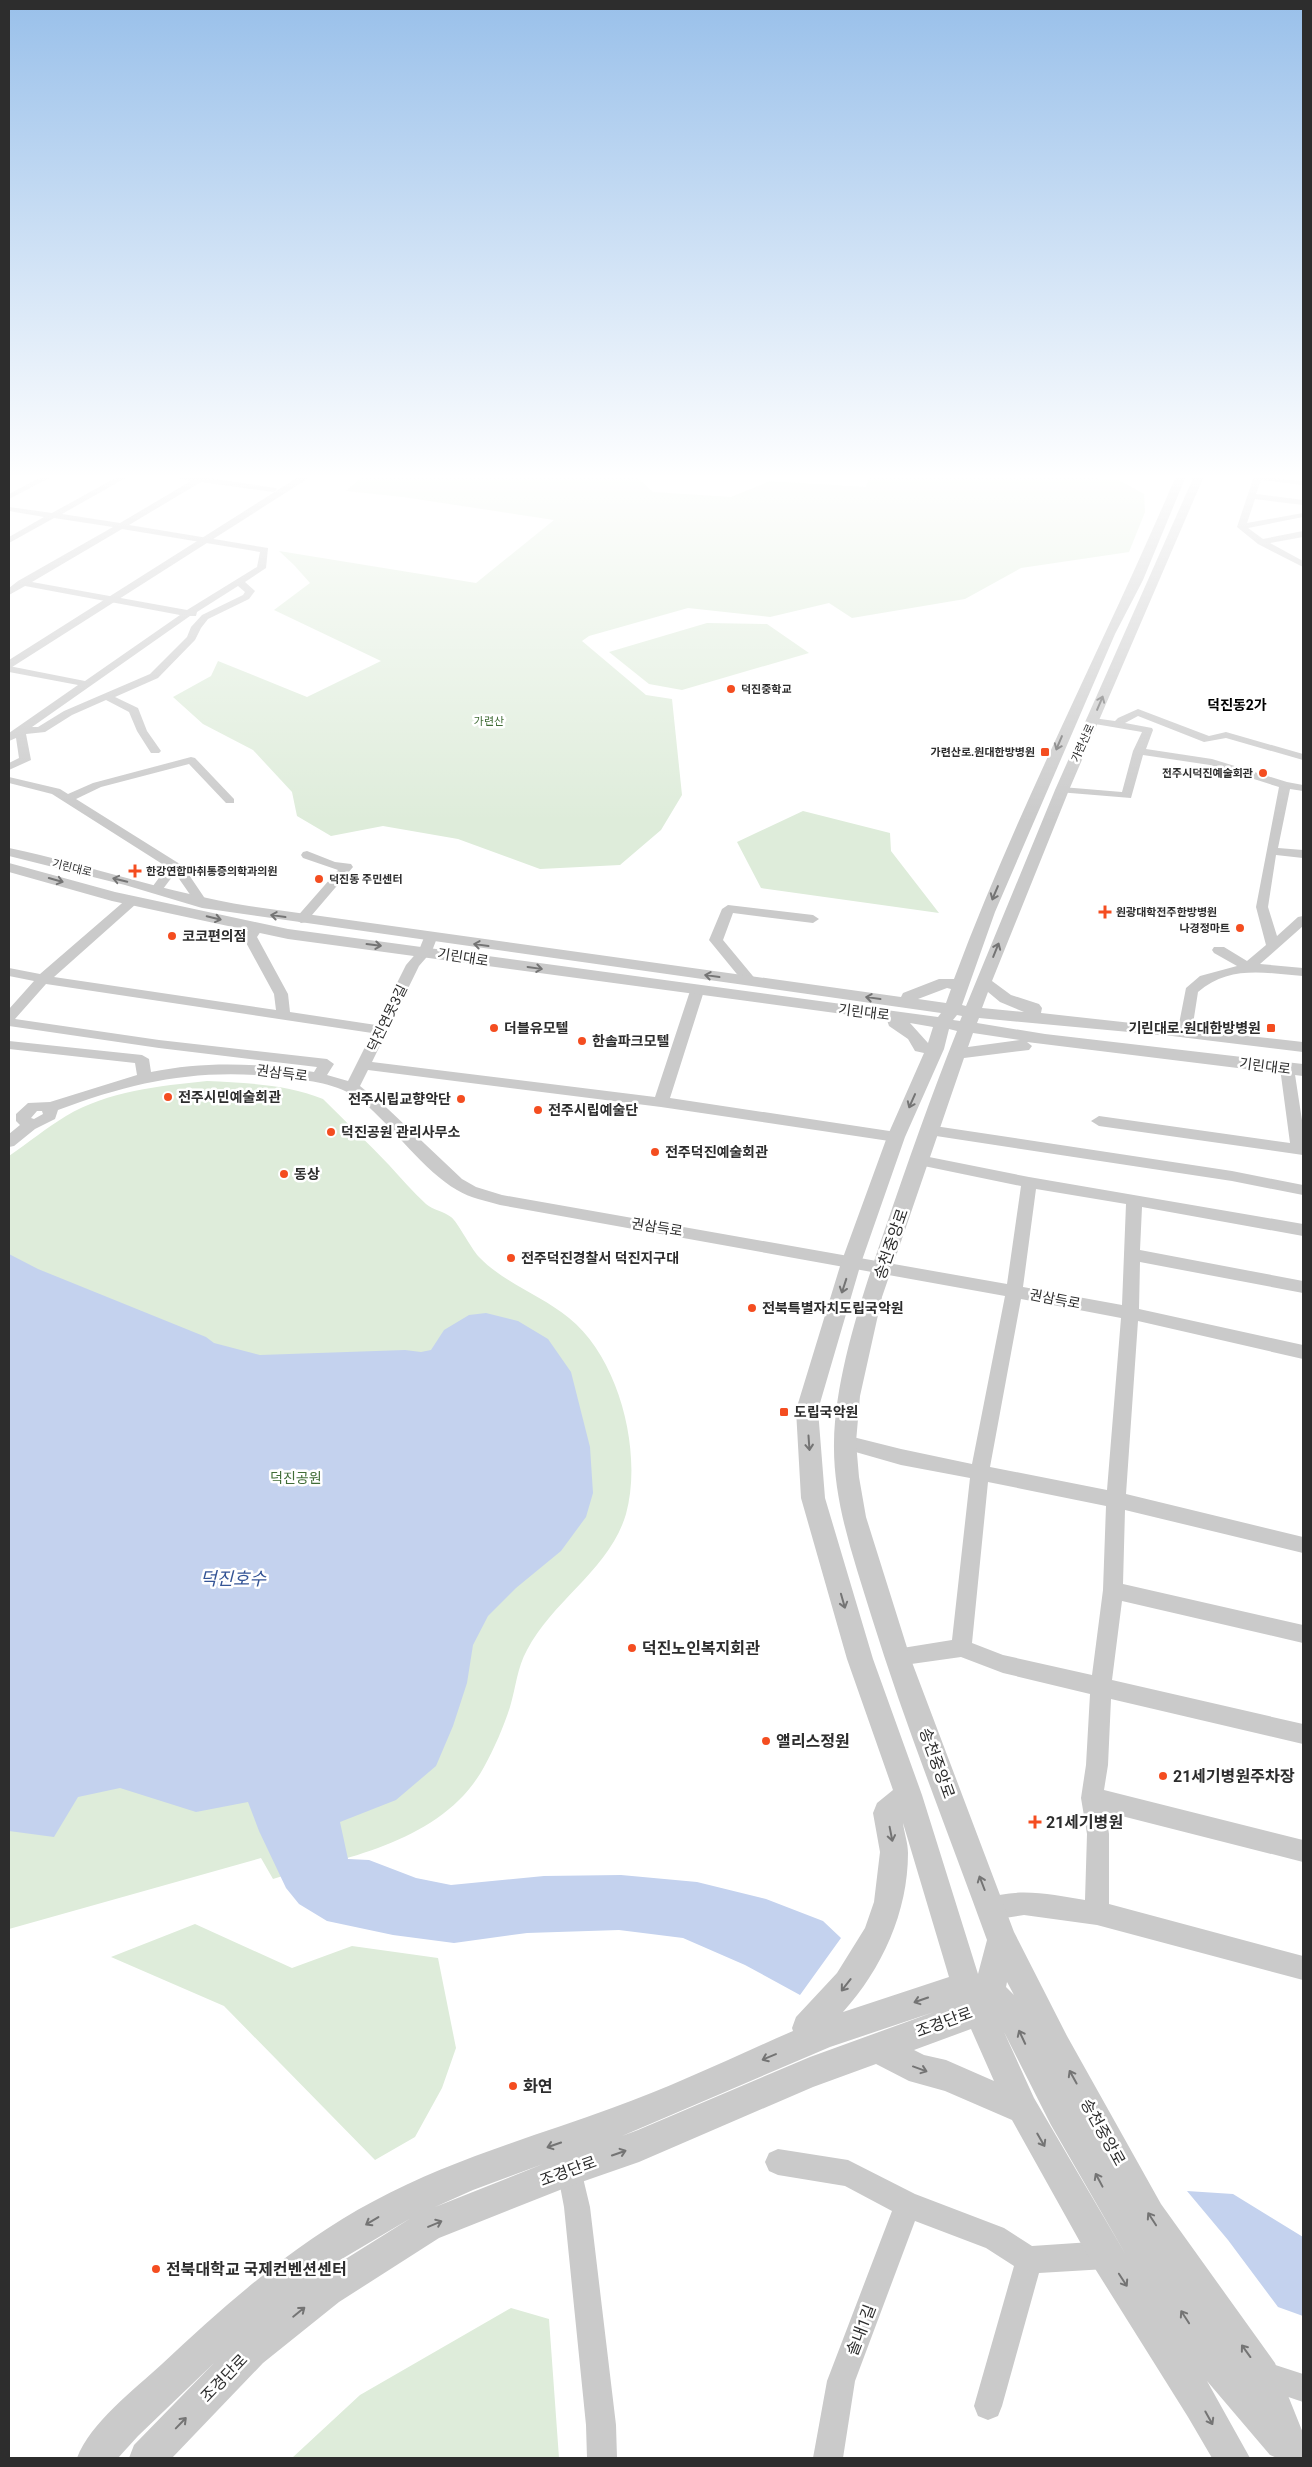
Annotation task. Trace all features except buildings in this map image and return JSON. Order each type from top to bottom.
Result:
[{"type":"street","points":[[66,591],[205,617]]},
{"type":"street","points":[[9,658],[119,591]]},
{"type":"street","points":[[9,738],[224,591]]},
{"type":"street","points":[[20,731],[41,730],[68,713],[154,676],[192,638],[196,627],[205,617],[246,598],[250,591]]},
{"type":"street","name":"가련산로","points":[[960,1019],[961,985],[987,912],[1059,745],[1109,634],[1131,591]]},
{"type":"street","name":"가련산로","points":[[960,1019],[983,983],[1062,790],[1149,591]]},
{"type":"street","points":[[9,665],[106,599]]},
{"type":"street","points":[[9,669],[86,684]]},
{"type":"street","points":[[108,697],[134,710],[142,731],[154,752]]},
{"type":"street","points":[[1118,726],[1122,720],[1138,712],[1208,740],[1226,734],[1303,757]]},
{"type":"street","points":[[1062,790],[1127,796],[1139,751],[1148,730],[1093,722]]},
{"type":"street","points":[[9,767],[25,760],[20,731]]},
{"type":"street","points":[[1139,751],[1212,762],[1285,785],[1303,788]]},
{"type":"street","points":[[68,798],[97,785],[191,760],[230,801]]},
{"type":"street","points":[[9,780],[56,791],[68,798],[179,869],[202,903]]},
{"type":"street","points":[[1273,946],[1262,908],[1285,785]]},
{"type":"street","points":[[1272,851],[1303,854]]},
{"type":"street","name":"기린대로","points":[[9,852],[202,903],[301,919],[428,945],[697,991],[896,1016],[960,1019],[1032,1016],[1303,1046]]},
{"type":"street","points":[[301,919],[347,867],[333,866],[307,855]]},
{"type":"street","points":[[156,890],[174,866]]},
{"type":"street","name":"기린대로","points":[[9,867],[132,901],[257,928],[750,981],[908,1002],[960,1019],[1045,1039],[1295,1069]]},
{"type":"street","points":[[9,1017],[43,980],[132,901]]},
{"type":"street","points":[[750,981],[716,940],[728,909],[813,919]]},
{"type":"street","points":[[1248,968],[1303,920]]},
{"type":"street","points":[[257,928],[250,937],[281,994],[284,1016]]},
{"type":"street","name":"덕진연못3길","points":[[352,1088],[413,965],[428,945]]},
{"type":"street","points":[[1219,950],[1248,968]]},
{"type":"street","points":[[1303,972],[1248,968],[1205,980],[1191,991],[1186,1024],[1189,1034],[1171,1039],[960,1019],[928,1108],[931,1123],[1303,1190]]},
{"type":"street","points":[[9,972],[43,980],[381,1030]]},
{"type":"street","points":[[908,1002],[909,997],[945,983],[961,985]]},
{"type":"street","points":[[983,983],[994,986],[1004,997],[1033,1008],[1032,1016]]},
{"type":"street","points":[[661,1102],[697,991]]},
{"type":"street","points":[[896,1016],[895,1022],[907,1028],[915,1036],[921,1047],[946,1051],[971,1054],[1006,1044],[1040,1045],[1045,1039]]},
{"type":"street","name":"송천중앙로","points":[[960,1019],[946,1051],[896,1137],[851,1262],[807,1410],[813,1498],[860,1659],[978,1996],[1023,2109],[1106,2255],[1202,2404],[1232,2458]]},
{"type":"street","points":[[9,1022],[159,1044],[327,1064],[318,1077]]},
{"type":"street","points":[[9,1045],[142,1059],[159,1044]]},
{"type":"street","name":"송천중앙로","points":[[946,1051],[931,1123],[884,1267],[872,1297],[849,1396],[845,1442],[847,1477],[854,1517],[897,1657],[992,1908],[1002,1940],[1056,2047],[1149,2216],[1263,2375],[1293,2455]]},
{"type":"street","points":[[142,1059],[144,1076]]},
{"type":"street","points":[[363,1065],[661,1102],[896,1137]]},
{"type":"street","name":"권삼득로","points":[[21,1118],[29,1108],[38,1106],[49,1108],[84,1094],[144,1076],[209,1068],[256,1069],[318,1077],[352,1088],[384,1113],[445,1173],[468,1189],[500,1200],[1014,1291],[1130,1313],[1303,1352]]},
{"type":"street","points":[[1099,1121],[1301,1149],[1295,1069]]},
{"type":"street","points":[[9,1142],[21,1118]]},
{"type":"street","points":[[919,1160],[1029,1182],[1303,1230]]},
{"type":"street","points":[[961,1648],[980,1473],[1014,1291],[1029,1182]]},
{"type":"street","points":[[1097,1913],[1098,1834],[1092,1798],[1101,1686],[1113,1590],[1116,1500],[1130,1313],[1134,1200]]},
{"type":"street","points":[[1131,1254],[1303,1287]]},
{"type":"street","points":[[845,1442],[901,1457],[1116,1500],[1303,1545]]},
{"type":"street","points":[[1113,1590],[1303,1634]]},
{"type":"street","points":[[897,1657],[961,1648],[1003,1664],[1303,1734]]},
{"type":"street","points":[[811,2039],[807,2028],[848,1984],[878,1935],[888,1902],[894,1852],[887,1813],[908,1795]]},
{"type":"street","points":[[1092,1798],[1303,1851]]},
{"type":"street","points":[[992,1908],[1024,1903],[1097,1913],[1303,1968]]},
{"type":"street","points":[[1002,1940],[978,1996],[1014,2019],[1103,2189],[1210,2356],[1293,2455]]},
{"type":"street","name":"조경단로","points":[[96,2458],[125,2423],[193,2359],[260,2302],[322,2251],[386,2212],[468,2175],[617,2122],[811,2039],[978,1996]]},
{"type":"street","name":"조경단로","points":[[146,2458],[251,2351],[327,2290],[428,2226],[570,2170],[638,2146],[724,2108],[876,2047],[978,1996]]},
{"type":"street","points":[[876,2047],[920,2070],[946,2076],[1023,2109]]},
{"type":"street","points":[[778,2162],[848,2174],[908,2205],[994,2238],[1029,2260],[1106,2255]]},
{"type":"street","points":[[570,2170],[579,2217],[601,2425],[602,2458]]},
{"type":"street","name":"솔내1길","points":[[828,2458],[841,2381],[908,2205]]},
{"type":"street","points":[[988,2406],[1029,2260]]},
{"type":"street","points":[[1263,2375],[1287,2381],[1303,2388]]},
{"type":"green space","name":"가련산","points":[[299,591],[979,591],[965,599],[852,618],[829,603],[770,617],[688,608],[589,636],[582,641],[646,695],[672,699],[682,795],[661,830],[620,865],[540,869],[458,839],[383,826],[331,836],[297,816],[292,792],[253,750],[203,724],[173,697],[211,676],[218,661],[307,697],[381,661],[274,610]]},
{"type":"green space","points":[[707,623],[767,624],[809,653],[682,690],[649,684],[609,652]]},
{"type":"green space","points":[[803,811],[890,833],[891,851],[939,913],[761,888],[737,842]]},
{"type":"green space","name":"덕진호수","points":[[207,1081],[280,1087],[323,1099],[426,1204],[454,1219],[475,1253],[489,1266],[511,1282],[547,1302],[569,1318],[587,1335],[613,1381],[623,1408],[629,1435],[631,1463],[630,1489],[626,1514],[618,1534],[607,1551],[551,1615],[527,1650],[519,1671],[508,1714],[484,1767],[466,1792],[444,1813],[419,1830],[361,1854],[273,1879],[261,1858],[9,1929],[9,1156],[51,1125],[99,1101],[134,1091]]},
{"type":"green space","points":[[195,1924],[292,1968],[352,1946],[438,1958],[456,2048],[442,2088],[415,2137],[375,2160],[224,2006],[111,1957]]},
{"type":"green space","points":[[511,2308],[549,2319],[559,2458],[292,2458],[360,2395]]},
{"type":"water","name":"덕진호수","points":[[9,1254],[38,1269],[206,1337],[214,1343],[260,1355],[405,1350],[421,1352],[431,1350],[444,1330],[469,1315],[486,1313],[518,1321],[548,1339],[571,1372],[590,1447],[593,1493],[586,1517],[561,1551],[516,1588],[488,1616],[473,1645],[467,1683],[453,1726],[436,1766],[396,1800],[340,1822],[348,1859],[369,1860],[416,1878],[451,1885],[544,1876],[621,1875],[697,1882],[766,1899],[823,1921],[841,1938],[800,1995],[745,1965],[683,1938],[619,1930],[527,1933],[454,1943],[393,1935],[327,1921],[299,1904],[286,1888],[259,1831],[248,1802],[196,1812],[120,1788],[78,1797],[54,1837],[9,1831]]},
{"type":"water","points":[[1187,2191],[1233,2194],[1303,2237],[1303,2316],[1278,2307],[1228,2240]]},
{"type":"place","name":"덕진중학교","points":[[731,689]]},
{"type":"place","name":"가련산로.원대한방병원","points":[[1045,752]]},
{"type":"place","name":"전주시덕진예술회관","points":[[1263,773]]},
{"type":"place","name":"한강연합마취통증의학과의원","points":[[135,871]]},
{"type":"place","name":"덕진동 주민센터","points":[[319,879]]},
{"type":"place","name":"원광대학전주한방병원","points":[[1105,912]]},
{"type":"place","name":"나경정마트","points":[[1240,928]]},
{"type":"place","name":"코코편의점","points":[[172,936]]},
{"type":"place","name":"더블유모텔","points":[[494,1028]]},
{"type":"place","name":"기린대로.원대한방병원","points":[[1271,1028]]},
{"type":"place","name":"한솔파크모텔","points":[[582,1041]]},
{"type":"place","name":"전주시민예술회관","points":[[168,1097]]},
{"type":"place","name":"전주시립교향악단","points":[[461,1099]]},
{"type":"place","name":"전주시립예술단","points":[[538,1110]]},
{"type":"place","name":"덕진공원 관리사무소","points":[[331,1132]]},
{"type":"place","name":"전주덕진예술회관","points":[[655,1152]]},
{"type":"place","name":"동상","points":[[284,1174]]},
{"type":"place","name":"전주덕진경찰서 덕진지구대","points":[[511,1258]]},
{"type":"place","name":"전북특별자치도립국악원","points":[[752,1308]]},
{"type":"place","name":"도립국악원","points":[[784,1412]]},
{"type":"place","name":"덕진노인복지회관","points":[[632,1648]]},
{"type":"place","name":"앨리스정원","points":[[766,1741]]},
{"type":"place","name":"21세기병원주차장","points":[[1163,1776]]},
{"type":"place","name":"21세기병원","points":[[1035,1822]]},
{"type":"place","name":"화연","points":[[513,2086]]},
{"type":"place","name":"전북대학교 국제컨벤션센터","points":[[156,2269]]},
{"type":"district","name":"덕진동2가","points":[[1237,705]]},
{"type":"park label","name":"덕진공원","points":[[296,1478]]}]
